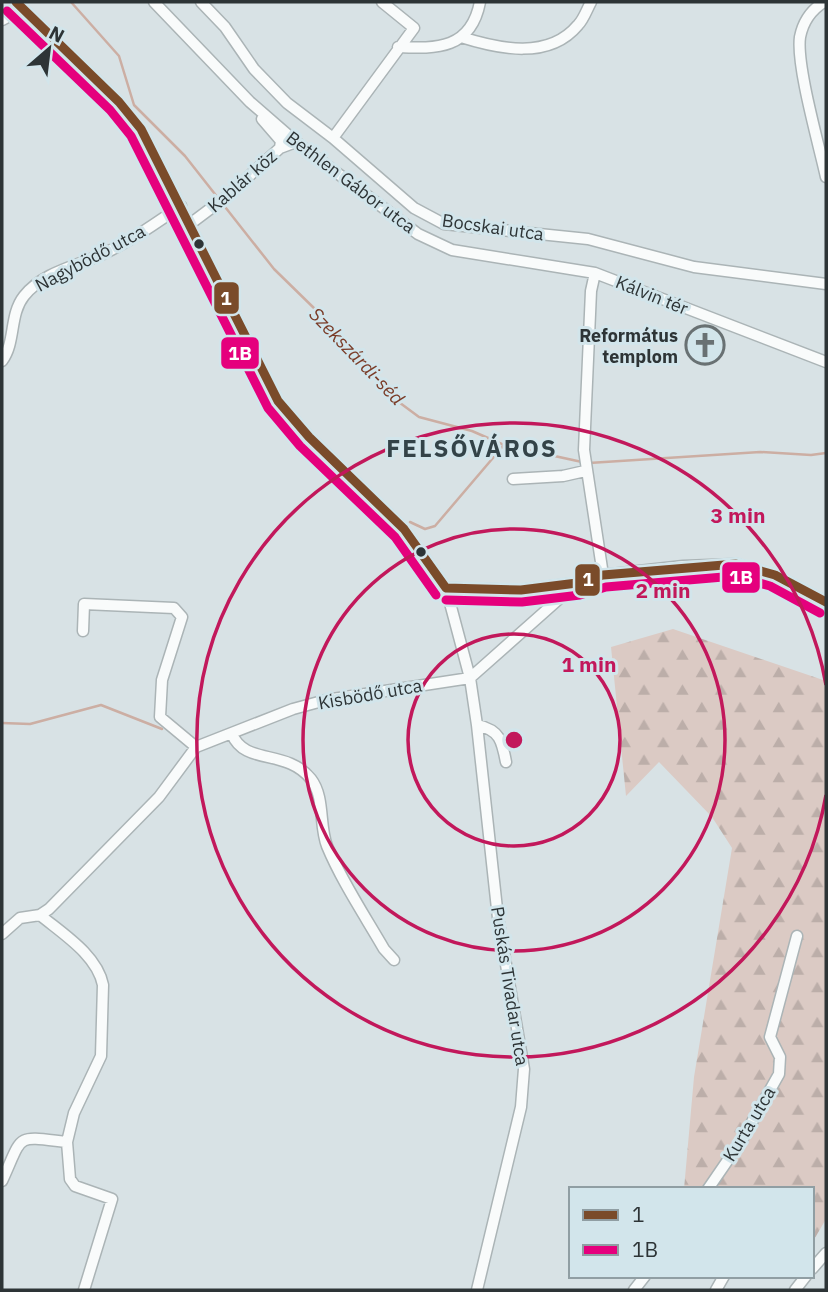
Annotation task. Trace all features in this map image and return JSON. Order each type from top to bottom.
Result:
[{"type":"street","name":"Bethlen Gábor utca","points":[[154,2],[250,102],[296,142],[398,219],[452,250],[595,273]]},
{"type":"street","name":"Bocskai utca","points":[[201,2],[225,27],[254,69],[286,103],[332,138],[414,208],[444,223],[588,239],[694,267],[826,284]]},
{"type":"street","points":[[332,138],[414,28],[382,2]]},
{"type":"street","points":[[398,47],[449,45],[461,37],[480,2]]},
{"type":"street","points":[[461,37],[504,49],[546,47],[566,37],[580,24],[591,2]]},
{"type":"street","points":[[822,2],[805,19],[800,39],[801,62],[826,177]]},
{"type":"street","points":[[4,20],[19,5],[119,102],[134,120],[181,206],[278,401],[309,437],[404,529],[446,588],[521,590],[577,583],[603,575],[683,566],[736,564],[775,575],[826,602]]},
{"type":"street","points":[[250,102],[281,141],[280,148]]},
{"type":"street","name":"Kablár köz","points":[[190,224],[226,197],[280,148],[296,142]]},
{"type":"street","name":"Nagybödő utca","points":[[2,361],[11,345],[16,310],[25,294],[44,278],[132,239],[181,206]]},
{"type":"street","points":[[595,273],[591,290],[584,450],[585,471],[603,575]]},
{"type":"street","name":"Kálvin tér","points":[[595,273],[826,362]]},
{"type":"street","points":[[513,479],[563,476],[585,471]]},
{"type":"street","points":[[470,678],[577,583]]},
{"type":"street","name":"Puskás Tivadar utca","points":[[446,588],[470,678],[498,918],[524,1069],[521,1107],[477,1290]]},
{"type":"street","points":[[2,934],[20,918],[40,915],[159,797],[196,747],[160,717],[162,680],[182,617],[174,608],[84,604],[83,631]]},
{"type":"street","name":"Kisbödő utca","points":[[196,747],[293,709],[326,700],[470,678]]},
{"type":"street","points":[[477,725],[493,729],[499,735],[506,762]]},
{"type":"street","points":[[232,734],[240,747],[260,756],[289,761],[314,782],[327,845],[384,950],[394,960]]},
{"type":"street","points":[[40,915],[77,945],[101,974],[103,985],[101,1056],[74,1112],[67,1142],[70,1179],[75,1186],[112,1199],[83,1290]]},
{"type":"street","name":"Kurta utca","points":[[709,1187],[743,1138],[779,1074],[780,1058],[770,1037],[797,936]]},
{"type":"street","points":[[2,1181],[20,1141],[27,1137],[67,1142]]},
{"type":"street","points":[[814,1267],[826,1252]]},
{"type":"green space","points":[[673,629],[826,681],[826,1219],[814,1240],[814,1187],[684,1187],[694,1077],[732,848],[712,817],[659,762],[626,796],[611,647]]},
{"type":"waterway","name":"Szekszárdi-séd","points":[[71,2],[119,56],[134,105],[185,156],[274,269],[318,312],[392,397],[419,417],[472,431],[504,445],[582,462]]},
{"type":"waterway","points":[[410,522],[425,529],[435,526],[504,445]]},
{"type":"waterway","name":"Szekszárdi-séd","points":[[589,463],[760,452],[811,455],[826,453]]},
{"type":"waterway","points":[[2,723],[30,724],[101,705],[162,729]]},
{"type":"transit line","name":"1","points":[[16,2],[119,102],[141,129],[278,401],[309,437],[404,529],[446,588]]},
{"type":"transit line","name":"1B","points":[[7,11],[110,110],[131,136],[268,408],[300,446],[395,537],[436,595]]},
{"type":"transit line","name":"1","points":[[446,588],[521,590],[577,583],[603,575],[736,564],[775,575],[826,602]]},
{"type":"transit line","name":"1B","points":[[446,600],[522,602],[580,595],[606,587],[735,576],[770,586],[820,613]]},
{"type":"place","name":"Református templom","points":[[705,345]]},
{"type":"district","name":"FELSŐVÁROS","points":[[472,448]]}]
